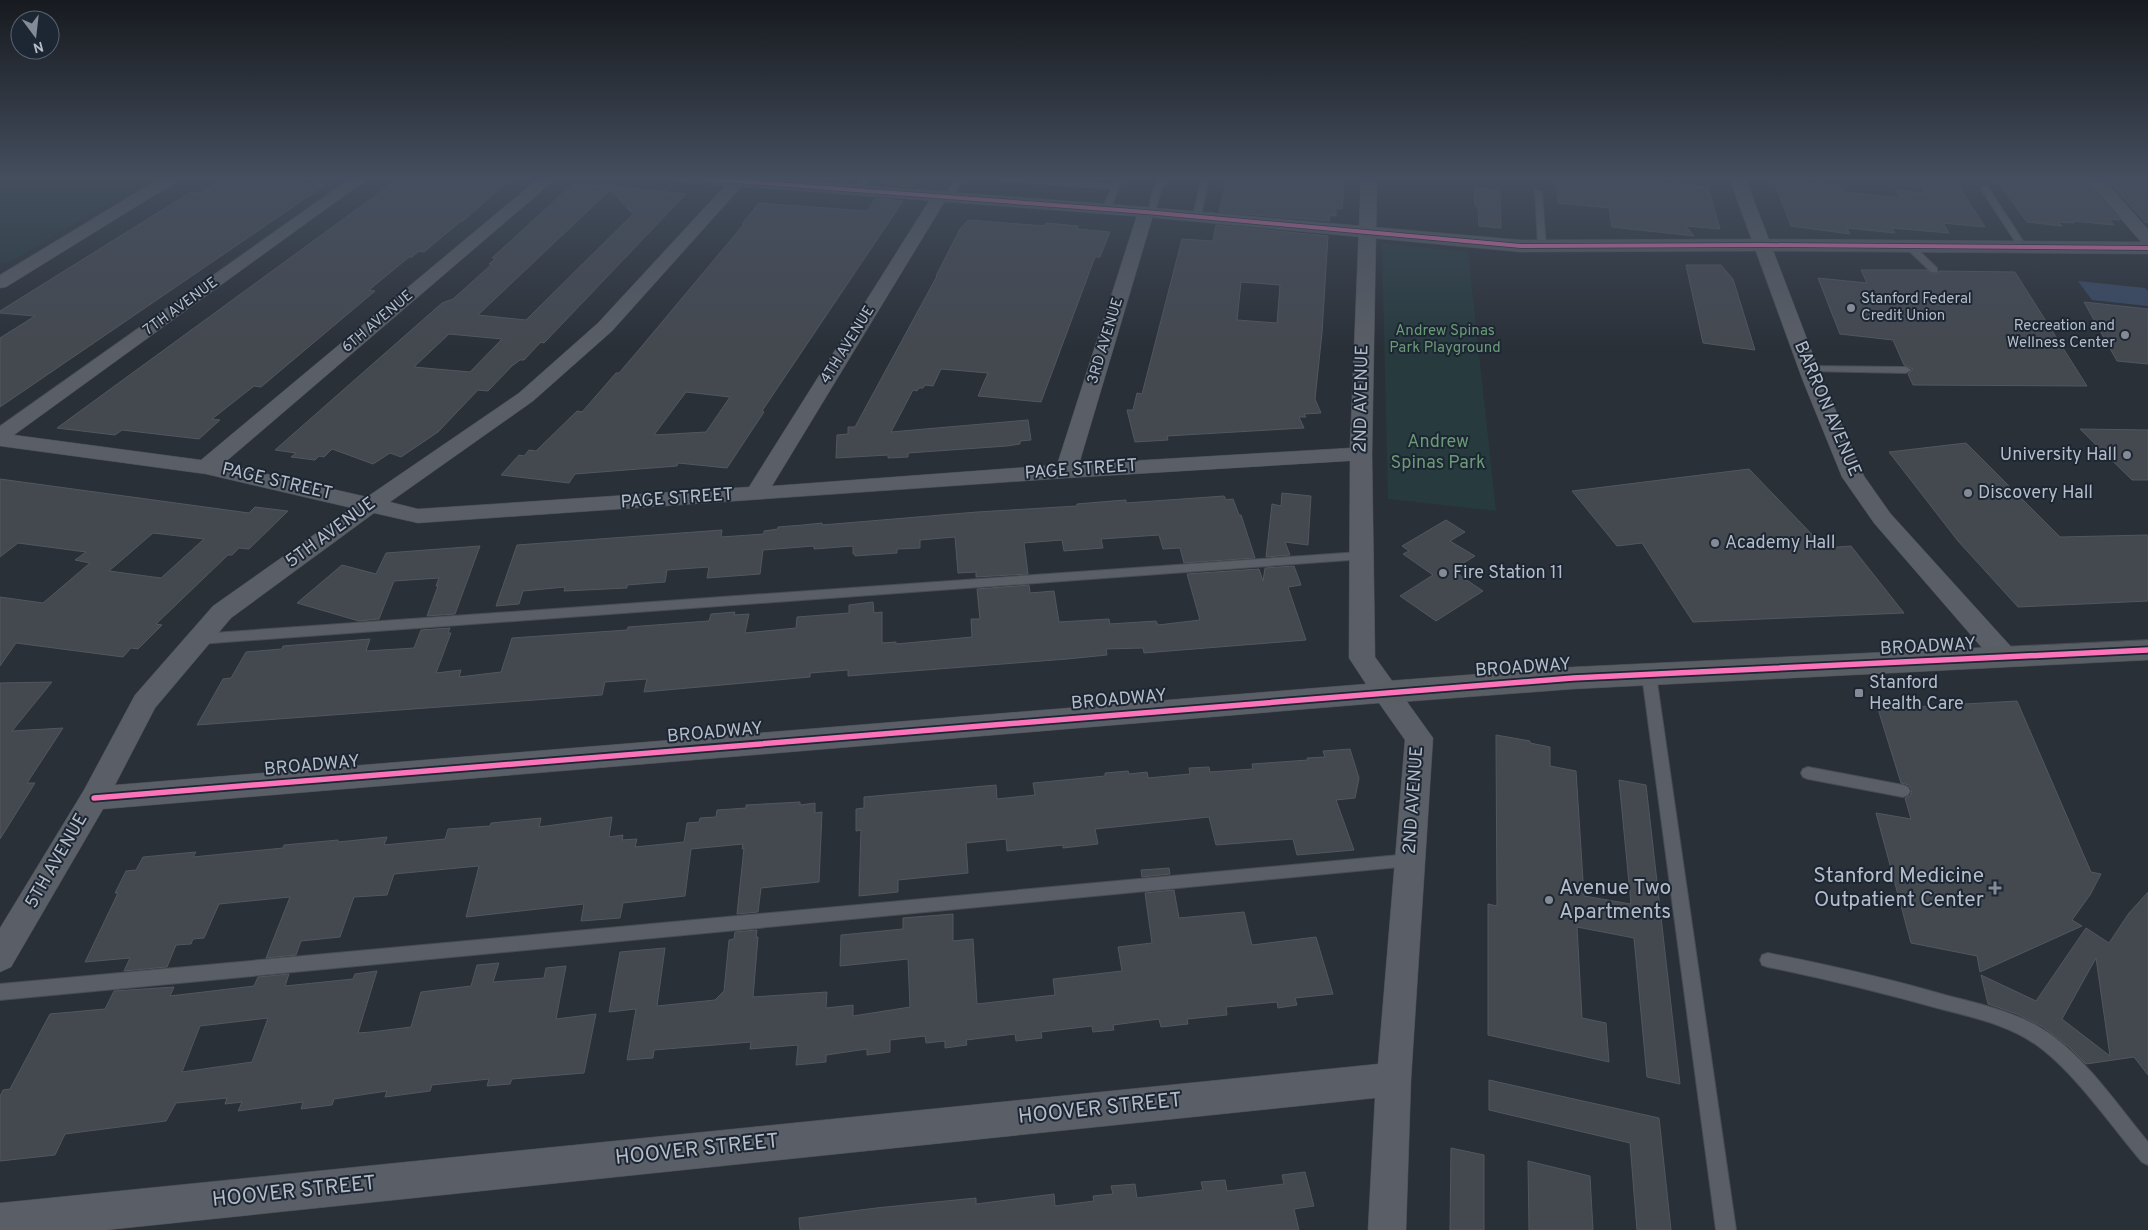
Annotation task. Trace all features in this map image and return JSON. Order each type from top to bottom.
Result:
[{"type":"street","points":[[0,283],[79,234]]},
{"type":"street","name":"7TH AVENUE","points":[[0,436],[282,234]]},
{"type":"street","name":"6TH AVENUE","points":[[206,467],[482,234]]},
{"type":"street","name":"5TH AVENUE","points":[[0,957],[94,798],[145,702],[222,612],[372,504],[526,397],[598,333],[688,234]]},
{"type":"street","name":"4TH AVENUE","points":[[756,494],[921,234]]},
{"type":"street","name":"3RD AVENUE","points":[[1066,471],[1141,234]]},
{"type":"street","name":"2ND AVENUE","points":[[1367,234],[1361,454],[1362,658],[1419,738],[1394,1079],[1387,1230]]},
{"type":"street","points":[[1402,234],[1521,246],[1762,245],[2148,248]]},
{"type":"street","name":"BARRON AVENUE","points":[[1758,234],[1808,369],[1853,477],[1882,518],[2005,657]]},
{"type":"street","name":"PAGE STREET","points":[[0,440],[206,467],[418,516],[1066,471],[1361,454]]},
{"type":"street","name":"BROADWAY","points":[[94,798],[1387,692],[1649,674],[2148,650]]},
{"type":"street","name":"HOOVER STREET","points":[[0,1222],[1394,1079]]},
{"type":"lane","points":[[1541,234],[1542,246]]},
{"type":"lane","points":[[2015,234],[2023,247]]},
{"type":"lane","points":[[1910,246],[1934,270]]},
{"type":"lane","points":[[1808,369],[1906,370]]},
{"type":"lane","points":[[199,639],[1360,556]]},
{"type":"lane","points":[[1649,674],[1726,1230]]},
{"type":"lane","points":[[1808,773],[1903,791]]},
{"type":"lane","points":[[0,992],[1410,860]]},
{"type":"lane","points":[[1768,960],[1865,980],[1988,1014],[2021,1026],[2048,1043],[2074,1067],[2148,1156]]},
{"type":"green space","points":[[0,234],[56,234],[10,262],[0,262]]},
{"type":"green space","name":"Andrew Spinas Park","points":[[1382,243],[1468,252],[1496,511],[1388,499]]},
{"type":"water","points":[[2078,281],[2145,288],[2148,291],[2148,306],[2092,300]]},
{"type":"building","points":[[123,234],[253,234],[0,407],[0,338],[35,316],[0,313],[0,311]]},
{"type":"building","points":[[322,234],[445,234],[424,252],[419,251],[412,257],[409,257],[369,290],[375,291],[261,387],[254,386],[212,419],[220,420],[199,439],[122,430],[115,435],[57,428]]},
{"type":"building","points":[[518,234],[563,234],[478,315],[526,320],[612,234],[647,234],[544,343],[541,342],[524,360],[520,360],[512,366],[488,391],[478,390],[438,432],[401,457],[390,453],[373,464],[332,449],[324,457],[319,456],[315,460],[291,457],[296,453],[275,450],[442,303],[453,299],[492,264],[489,264],[496,258],[492,258]],"holes":[[[449,334],[502,339],[470,372],[414,367]]]},
{"type":"building","points":[[735,234],[881,234],[762,411],[764,412],[727,468],[678,463],[677,466],[575,474],[569,483],[501,475],[519,455],[524,456],[529,450],[536,451],[577,411],[582,412],[616,373],[619,373]],"holes":[[[686,392],[730,397],[706,432],[654,435]]]},
{"type":"building","points":[[957,234],[1109,234],[1100,257],[1095,257],[1041,402],[978,396],[988,373],[941,369],[933,386],[925,385],[917,391],[913,390],[891,432],[1028,420],[1031,440],[1020,441],[1020,444],[1007,446],[908,453],[908,457],[888,458],[888,455],[836,458],[837,435],[848,434],[848,427],[855,427]]},
{"type":"building","points":[[1214,234],[1328,236],[1322,333],[1315,399],[1321,413],[1304,414],[1306,417],[1299,417],[1304,428],[1167,436],[1168,440],[1135,442],[1127,410],[1133,410],[1137,393],[1142,394],[1182,239],[1213,241]],"holes":[[[1241,282],[1280,285],[1277,323],[1237,320]]]},
{"type":"building","points":[[1686,265],[1721,265],[1733,279],[1755,350],[1703,343]]},
{"type":"building","points":[[1861,270],[1927,270],[1931,274],[1938,273],[1939,271],[2015,272],[2087,386],[1913,385],[1908,374],[1913,369],[1904,365],[1893,340],[1840,334],[1818,278],[1867,283]]},
{"type":"building","name":"Recreation and Wellness Center","points":[[2084,302],[2148,309],[2148,364],[2117,361]]},
{"type":"building","name":"University Hall","points":[[2080,429],[2148,430],[2148,480],[2132,480]]},
{"type":"building","name":"Discovery Hall","points":[[1966,443],[2060,537],[2148,535],[2148,601],[2018,607],[1958,541],[1889,452]]},
{"type":"building","name":"Academy Hall","points":[[1749,469],[1825,548],[1851,546],[1904,613],[1693,622],[1642,543],[1617,546],[1572,491]]},
{"type":"building","points":[[0,479],[249,513],[255,507],[288,511],[249,549],[239,548],[232,555],[228,555],[156,624],[162,625],[138,649],[131,648],[123,657],[16,643],[0,666],[0,597],[43,603],[90,563],[75,560],[86,552],[18,543],[0,557]],"holes":[[[153,533],[204,539],[161,578],[109,571]]]},
{"type":"building","points":[[1282,493],[1311,496],[1308,545],[1285,542],[1290,555],[1266,557],[1272,504],[1281,506]]},
{"type":"building","points":[[1224,496],[1226,500],[1233,499],[1239,515],[1241,515],[1255,558],[1184,563],[1180,548],[1163,549],[1159,535],[1101,539],[1103,548],[1064,551],[1062,540],[1024,543],[1028,574],[976,577],[976,572],[958,573],[955,537],[920,540],[920,548],[897,549],[897,553],[855,556],[853,554],[853,546],[814,549],[814,546],[763,550],[760,574],[707,578],[709,567],[667,570],[665,582],[627,585],[627,588],[564,591],[565,587],[523,591],[519,604],[496,606],[517,545],[722,530],[721,537],[764,534],[764,531],[778,529],[778,527],[822,523],[822,525],[1077,506],[1077,504],[1126,500],[1126,503]]},
{"type":"building","name":"Fire Station 11","points":[[1446,520],[1465,532],[1450,541],[1475,556],[1452,570],[1483,591],[1436,621],[1400,596],[1433,575],[1403,554],[1409,551],[1402,546]]},
{"type":"building","points":[[480,546],[455,614],[427,616],[439,578],[394,581],[379,619],[359,621],[297,603],[342,565],[376,574],[386,553]]},
{"type":"building","points":[[1294,566],[1301,585],[1288,587],[1306,640],[1144,653],[1143,648],[1106,649],[1107,655],[1067,659],[848,676],[848,670],[810,673],[810,677],[644,692],[647,679],[605,682],[602,695],[197,725],[223,679],[231,678],[246,652],[282,649],[283,646],[370,639],[366,651],[414,648],[421,630],[450,628],[448,633],[451,633],[436,673],[461,670],[459,677],[501,672],[512,638],[627,630],[628,627],[709,621],[711,614],[735,612],[734,615],[749,614],[745,633],[796,628],[797,617],[849,613],[849,605],[873,602],[874,613],[882,612],[882,643],[896,642],[896,644],[972,637],[971,619],[980,619],[977,589],[1029,585],[1030,593],[1054,591],[1059,622],[1109,619],[1110,624],[1156,621],[1158,625],[1200,620],[1187,574],[1259,569],[1263,581],[1265,568]]},
{"type":"building","points":[[52,682],[12,731],[63,728],[27,783],[35,783],[0,839],[0,683]]},
{"type":"building","name":"Stanford Medicine Outpatient Center","points":[[2017,701],[2091,872],[2101,874],[2090,895],[2072,920],[2082,926],[1980,972],[1977,956],[1911,943],[1876,813],[1911,819],[1905,798],[1910,796],[1912,790],[1909,785],[1901,783],[1878,709]]},
{"type":"building","name":"Avenue Two Apartments","points":[[1496,735],[1530,741],[1530,743],[1550,747],[1550,766],[1576,771],[1584,896],[1631,904],[1619,780],[1646,785],[1680,1084],[1647,1077],[1634,938],[1577,927],[1582,1018],[1606,1023],[1609,1062],[1488,1035],[1488,904],[1497,906]]},
{"type":"building","points":[[1350,749],[1359,778],[1355,798],[1336,800],[1354,850],[1297,855],[1293,839],[1216,845],[1209,817],[1095,829],[1098,844],[1063,848],[1063,845],[1007,851],[1006,839],[966,843],[968,873],[898,880],[898,892],[859,896],[861,830],[856,831],[856,809],[864,808],[864,797],[996,785],[997,799],[1035,795],[1033,783],[1105,776],[1105,773],[1128,771],[1129,774],[1147,772],[1148,778],[1190,774],[1189,768],[1209,767],[1210,772],[1253,769],[1252,764],[1308,760],[1307,758],[1325,757],[1323,751]]},
{"type":"building","points":[[800,802],[800,805],[815,803],[815,813],[822,812],[819,882],[761,888],[758,912],[737,914],[743,844],[691,849],[685,896],[623,903],[620,918],[581,921],[584,904],[466,917],[479,866],[394,874],[387,895],[354,897],[340,937],[301,941],[296,955],[266,958],[290,897],[219,904],[204,938],[193,939],[191,944],[176,945],[167,967],[124,971],[130,958],[85,962],[118,893],[115,893],[126,871],[136,870],[143,857],[196,852],[193,857],[283,848],[284,845],[387,837],[384,845],[445,839],[448,829],[490,826],[491,823],[541,818],[539,827],[612,817],[609,837],[623,835],[622,840],[637,839],[635,847],[684,842],[687,823],[699,822],[700,818],[716,817],[717,810],[746,808],[746,805]]},
{"type":"building","points":[[1169,868],[1170,874],[1142,877],[1141,870]]},
{"type":"building","points":[[1174,890],[1179,918],[1244,912],[1252,945],[1316,937],[1333,994],[1295,998],[1297,1005],[1278,1008],[1277,1002],[1226,1007],[1227,1015],[1187,1019],[1188,1024],[1161,1027],[1159,1019],[1113,1025],[1114,1030],[1093,1032],[1092,1026],[1041,1032],[1042,1038],[1016,1041],[1015,1034],[966,1040],[967,1045],[945,1048],[945,1041],[926,1043],[925,1036],[890,1040],[890,1052],[867,1055],[867,1049],[826,1055],[826,1062],[796,1065],[798,1045],[750,1049],[751,1042],[654,1050],[653,1058],[627,1060],[636,1009],[609,1012],[620,952],[665,948],[657,1006],[715,1000],[724,991],[729,940],[734,939],[735,932],[757,930],[753,997],[827,992],[826,1008],[853,1005],[853,1016],[910,1007],[908,959],[840,966],[841,935],[903,929],[903,918],[953,914],[953,941],[973,939],[977,1004],[1055,995],[1053,979],[1122,971],[1118,947],[1152,943],[1145,893]]},
{"type":"building","points":[[2148,892],[2148,1075],[2134,1057],[2086,1064],[2069,1047],[2043,1027],[2017,1014],[1988,1004],[1981,975],[2036,1001],[2086,928],[2109,943],[2129,913]],"holes":[[[2096,958],[2110,1056],[2062,1019]]]},
{"type":"building","points":[[499,963],[493,982],[544,978],[546,968],[566,966],[556,1019],[596,1014],[584,1073],[512,1079],[510,1084],[487,1086],[489,1079],[432,1085],[430,1091],[385,1097],[387,1091],[334,1099],[332,1105],[301,1109],[303,1102],[238,1111],[242,1102],[225,1104],[227,1098],[176,1103],[166,1121],[65,1134],[55,1155],[0,1161],[0,1096],[3,1090],[10,1089],[50,1014],[105,1009],[114,991],[174,987],[170,996],[254,986],[258,977],[289,974],[285,986],[353,979],[355,974],[377,971],[358,1033],[371,1032],[411,1027],[421,992],[471,986],[477,965]],"holes":[[[268,1018],[252,1062],[182,1072],[200,1026]]]},
{"type":"building","points":[[1489,1080],[1659,1118],[1671,1230],[1637,1230],[1630,1143],[1489,1110]]},
{"type":"building","points":[[1451,1148],[1484,1155],[1484,1230],[1450,1230]]},
{"type":"building","points":[[1528,1161],[1590,1176],[1593,1230],[1529,1230]]},
{"type":"building","points":[[1305,1172],[1314,1206],[1294,1209],[1299,1230],[800,1230],[799,1218],[876,1208],[976,1198],[976,1204],[1054,1194],[1055,1206],[1094,1201],[1093,1196],[1113,1194],[1111,1186],[1135,1184],[1137,1198],[1203,1190],[1201,1182],[1225,1180],[1227,1191],[1284,1184],[1282,1175]]},
{"type":"cycle path","points":[[1393,234],[1521,246],[1762,245],[2148,248]]},
{"type":"cycle path","points":[[94,798],[1573,678],[2148,650]]},
{"type":"place","name":"Stanford Federal Credit Union","points":[[1851,308]]},
{"type":"place","name":"Recreation and Wellness Center","points":[[2125,335]]},
{"type":"place","name":"University Hall","points":[[2127,455]]},
{"type":"place","name":"Discovery Hall","points":[[1968,493]]},
{"type":"place","name":"Academy Hall","points":[[1715,543]]},
{"type":"place","name":"Fire Station 11","points":[[1443,573]]},
{"type":"place","name":"Stanford Health Care","points":[[1859,693]]},
{"type":"place","name":"Stanford Medicine Outpatient Center","points":[[1995,888]]},
{"type":"place","name":"Avenue Two Apartments","points":[[1549,900]]},
{"type":"park label","name":"Andrew Spinas Park Playground","points":[[1445,340]]}]
